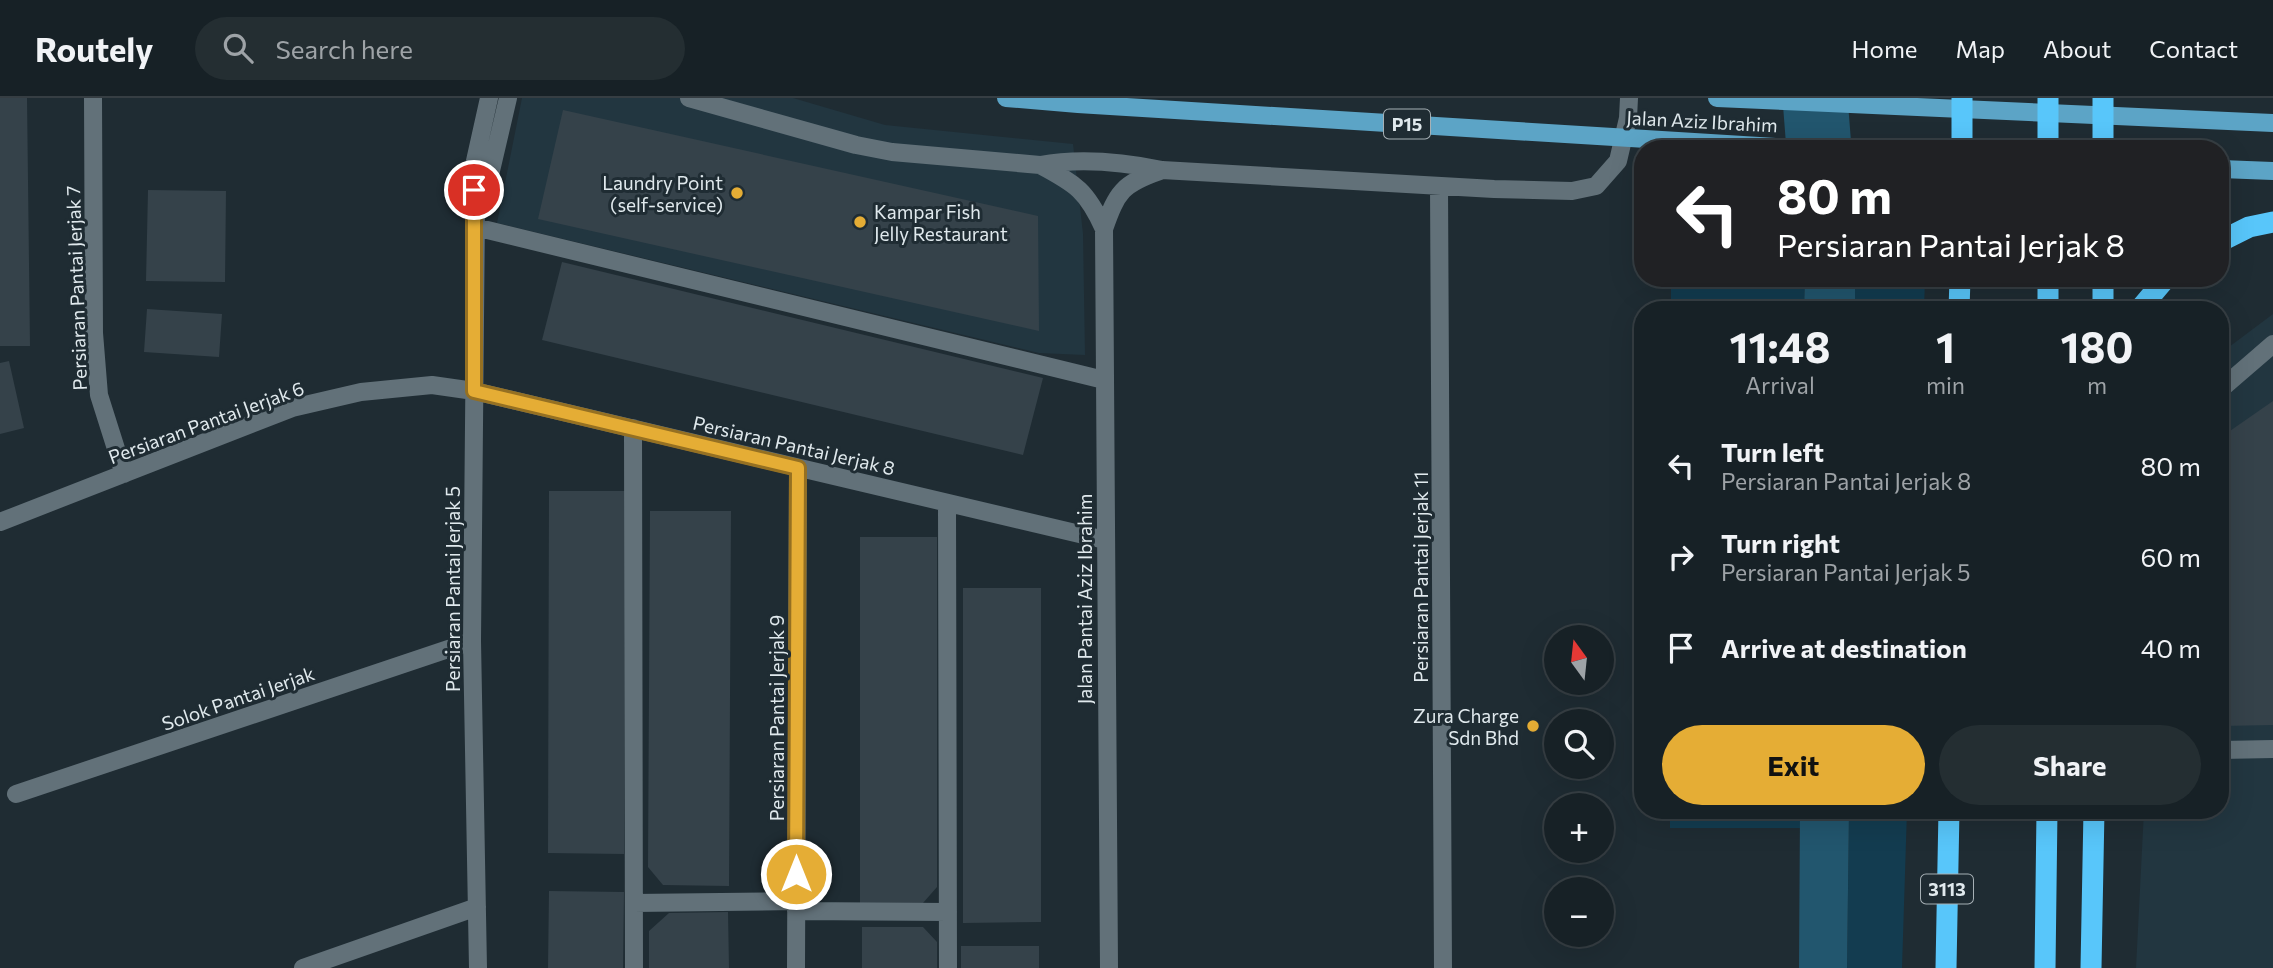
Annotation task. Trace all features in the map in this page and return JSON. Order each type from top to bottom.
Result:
[{"type":"highway","points":[[1962,98],[1962,140]]},
{"type":"highway","points":[[2048,98],[2048,140]]},
{"type":"highway","points":[[2103,98],[2104,140]]},
{"type":"highway","points":[[2229,237],[2249,227],[2273,222]]},
{"type":"highway","points":[[2147,301],[2159,287]]},
{"type":"highway","name":"3113","points":[[1946,968],[1949,819]]},
{"type":"highway","points":[[2045,968],[2048,819]]},
{"type":"highway","points":[[2091,968],[2094,819]]},
{"type":"main road","name":"Jalan Aziz Ibrahim","points":[[1006,98],[1660,140]]},
{"type":"main road","name":"Jalan Aziz Ibrahim","points":[[1717,98],[2273,123]]},
{"type":"main road","points":[[2229,169],[2273,171]]},
{"type":"street","name":"Persiaran Pantai Jerjak 7","points":[[93,98],[94,333],[99,395],[124,474]]},
{"type":"street","name":"Persiaran Pantai Jerjak 5","points":[[478,968],[472,641],[475,219],[473,170],[489,98]]},
{"type":"street","name":"Persiaran Pantai Jerjak 5","points":[[475,219],[490,175],[508,98]]},
{"type":"street","points":[[689,98],[856,145],[892,152],[1040,165],[1064,161],[1162,170],[1572,191],[1596,186],[1618,161],[1629,118],[1629,98]]},
{"type":"street","name":"Jalan Pantai Aziz Ibrahim","points":[[1040,165],[1068,179],[1087,196],[1104,229]]},
{"type":"street","name":"Jalan Pantai Aziz Ibrahim","points":[[1109,968],[1104,229],[1119,193],[1132,182],[1162,170]]},
{"type":"street","name":"Persiaran Pantai Jerjak 11","points":[[1439,186],[1443,968]]},
{"type":"street","points":[[475,219],[1104,380]]},
{"type":"street","points":[[2229,382],[2273,344]]},
{"type":"street","name":"Persiaran Pantai Jerjak 6","points":[[0,522],[292,408],[361,392],[432,385],[474,391]]},
{"type":"street","name":"Persiaran Pantai Jerjak 8","points":[[474,391],[1105,540]]},
{"type":"street","points":[[633,429],[634,968]]},
{"type":"street","name":"Persiaran Pantai Jerjak 9","points":[[796,968],[798,468]]},
{"type":"street","points":[[947,503],[948,968]]},
{"type":"street","name":"Solok Pantai Jerjak","points":[[16,794],[472,641]]},
{"type":"street","points":[[2229,750],[2273,750]]},
{"type":"street","points":[[634,903],[948,912]]},
{"type":"street","points":[[303,968],[477,907]]},
{"type":"shaded area","points":[[522,98],[793,98],[885,125],[1073,144],[1083,234],[1085,355],[1039,353],[497,223]]},
{"type":"shaded area","points":[[1671,287],[1805,287],[1804,301],[1671,301]]},
{"type":"shaded area","points":[[1805,287],[1855,287],[1855,301],[1804,301]]},
{"type":"shaded area","points":[[1855,287],[1925,287],[1924,301],[1855,301]]},
{"type":"shaded area","points":[[2273,314],[2273,968],[2136,968],[2144,819],[2229,819],[2229,347]]},
{"type":"shaded area","points":[[1670,819],[1800,819],[1800,828],[1670,828]]},
{"type":"shaded area","points":[[1800,819],[1849,819],[1847,968],[1799,968]]},
{"type":"shaded area","points":[[1849,819],[1907,819],[1902,968],[1847,968]]},
{"type":"building","points":[[0,98],[27,98],[30,346],[0,346]]},
{"type":"building","points":[[563,110],[1038,216],[1039,331],[538,219]]},
{"type":"building","points":[[148,190],[226,191],[225,282],[146,281]]},
{"type":"building","points":[[562,262],[1043,378],[1023,455],[542,340]]},
{"type":"building","points":[[147,309],[222,314],[219,357],[144,352]]},
{"type":"building","points":[[9,361],[24,428],[0,434],[0,363]]},
{"type":"building","points":[[2273,401],[2273,725],[2229,726],[2229,432]]},
{"type":"building","points":[[549,491],[625,491],[624,854],[548,853]]},
{"type":"building","points":[[650,511],[731,511],[729,886],[663,885],[648,867]]},
{"type":"building","points":[[860,537],[937,537],[937,887],[923,903],[860,903]]},
{"type":"building","points":[[963,588],[1041,588],[1041,922],[963,923]]},
{"type":"building","points":[[549,891],[624,892],[623,968],[548,968]]},
{"type":"building","points":[[728,912],[729,968],[649,968],[649,931],[669,913]]},
{"type":"building","points":[[862,927],[923,927],[937,942],[937,968],[862,968]]},
{"type":"building","points":[[961,946],[1039,946],[1039,968],[961,968]]},
{"type":"waterway","points":[[1815,98],[1818,140]]},
{"type":"place","name":"Laundry Point (self-service)","points":[[737,193]]},
{"type":"place","name":"Kampar Fish Jelly Restaurant","points":[[860,222]]},
{"type":"place","name":"Zura Charge Sdn Bhd","points":[[1533,726]]},
{"type":"route","points":[[474,190],[474,391],[798,468],[796,874]]}]
